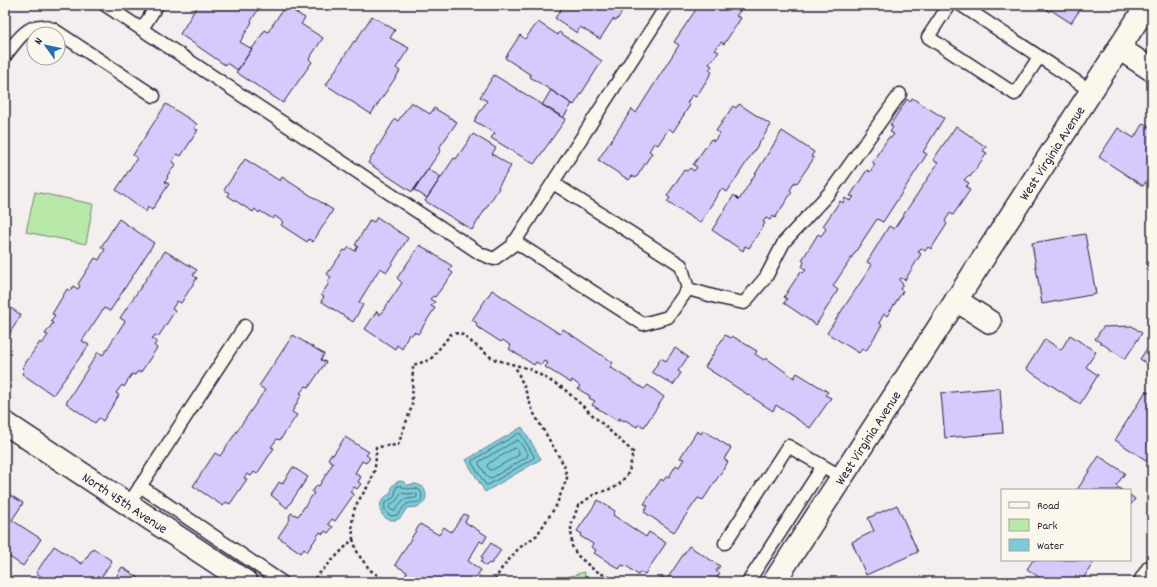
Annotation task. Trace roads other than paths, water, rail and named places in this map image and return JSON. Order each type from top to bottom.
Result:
[{"type":"street","name":"West Virginia Avenue","points":[[780,580],[842,477],[1147,5]]},
{"type":"street","points":[[1119,48],[1152,70]]},
{"type":"street","points":[[956,300],[990,322]]},
{"type":"street","name":"North 45th Avenue","points":[[5,423],[246,582]]},
{"type":"street","points":[[1145,582],[1152,571]]},
{"type":"lane","points":[[105,5],[481,254],[494,259],[512,246],[667,5]]},
{"type":"lane","points":[[142,30],[157,5]]},
{"type":"lane","points":[[949,5],[928,37],[1015,94],[1039,57]]},
{"type":"lane","points":[[961,5],[1091,91]]},
{"type":"lane","points":[[5,56],[18,39],[29,30],[40,26],[53,29],[154,96]]},
{"type":"lane","points":[[688,288],[720,298],[744,302],[766,277],[784,242],[830,191],[900,94]]},
{"type":"lane","points":[[552,183],[681,265],[688,288]]},
{"type":"lane","points":[[514,241],[643,324],[668,317],[688,288]]},
{"type":"lane","points":[[128,505],[244,326]]},
{"type":"lane","points":[[725,543],[788,446],[842,477]]},
{"type":"lane","points":[[748,582],[823,466]]},
{"type":"lane","points":[[140,486],[282,582]]},
{"type":"water","points":[[522,427],[541,459],[485,492],[466,460]]},
{"type":"water","points":[[400,481],[407,485],[416,484],[423,487],[426,493],[426,498],[420,506],[408,508],[400,518],[390,520],[382,515],[380,506],[385,497],[390,494],[392,486]]}]
